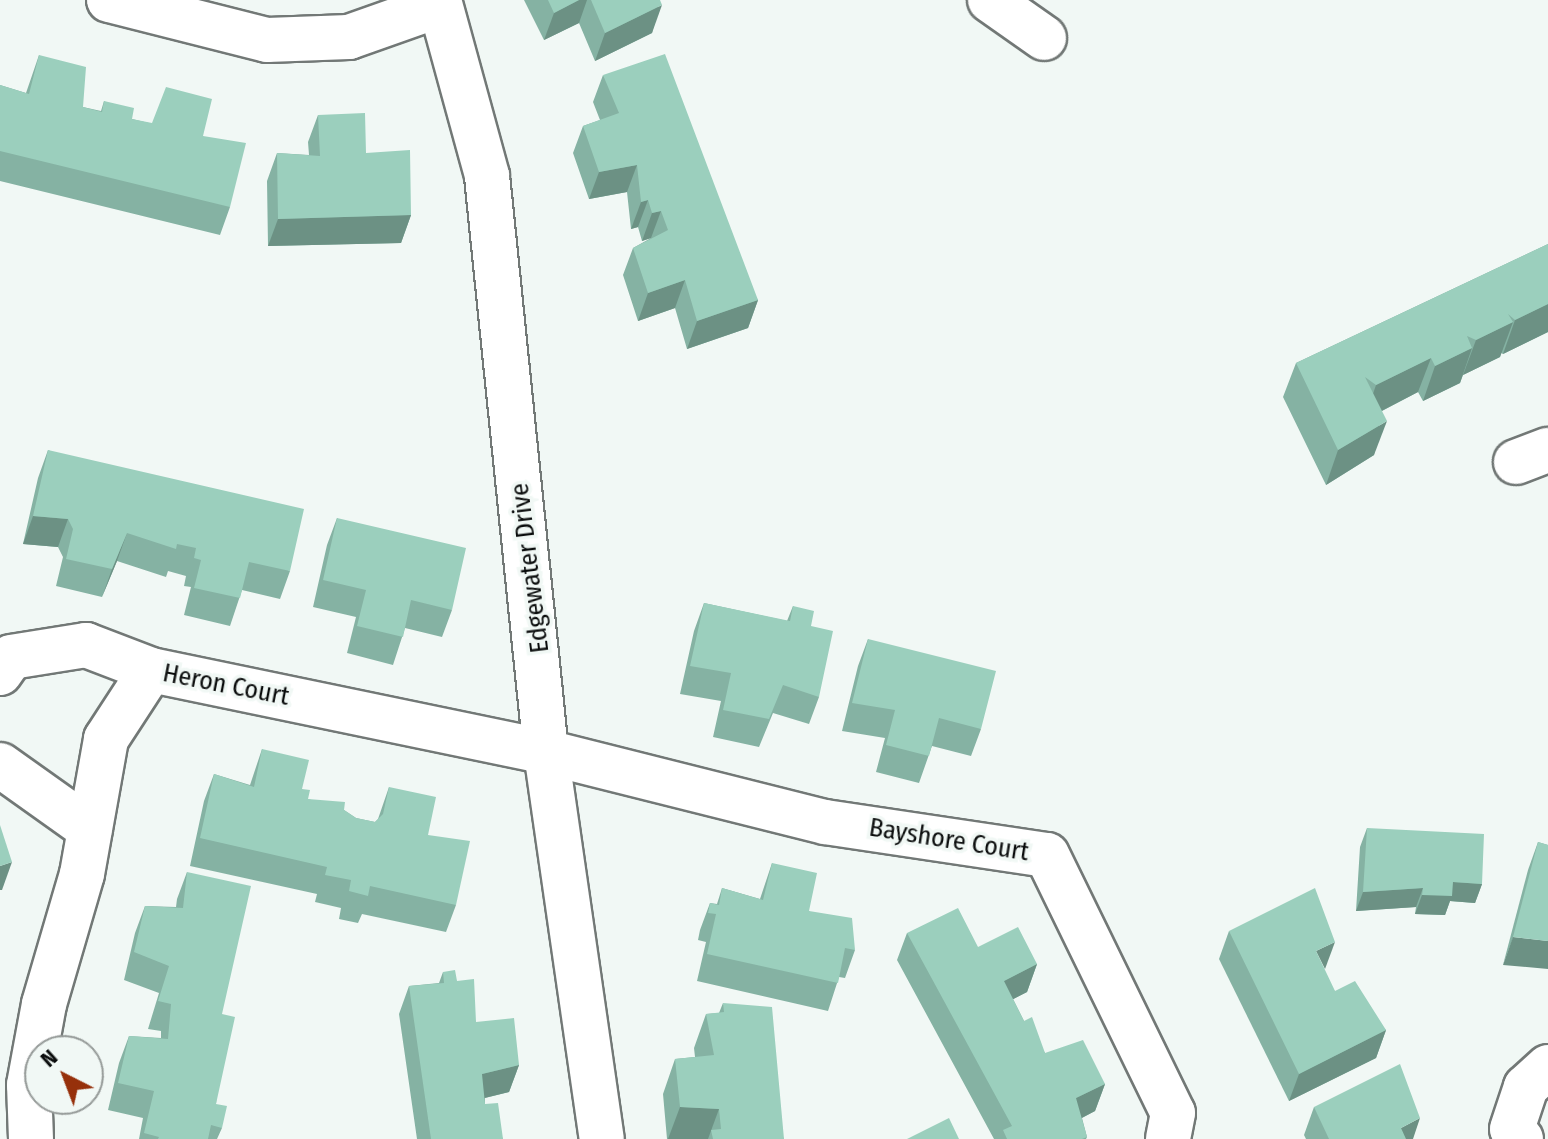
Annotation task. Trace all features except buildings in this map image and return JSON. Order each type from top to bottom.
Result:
[{"type":"street","points":[[109,0],[267,40],[349,37],[440,2]]},
{"type":"street","points":[[990,0],[1044,38]]},
{"type":"street","name":"Edgewater Drive","points":[[440,2],[487,176],[546,752],[602,1139]]},
{"type":"street","points":[[0,673],[11,657],[86,645],[151,670]]},
{"type":"street","name":"Heron Court","points":[[31,1139],[29,1085],[44,1004],[90,829],[106,739],[151,670],[546,752]]},
{"type":"street","name":"Bayshore Court","points":[[546,752],[825,822],[1047,855],[1173,1113],[1168,1139]]},
{"type":"street","points":[[0,765],[90,829]]},
{"type":"street","points":[[1521,1139],[1512,1129],[1526,1087],[1548,1067]]}]
